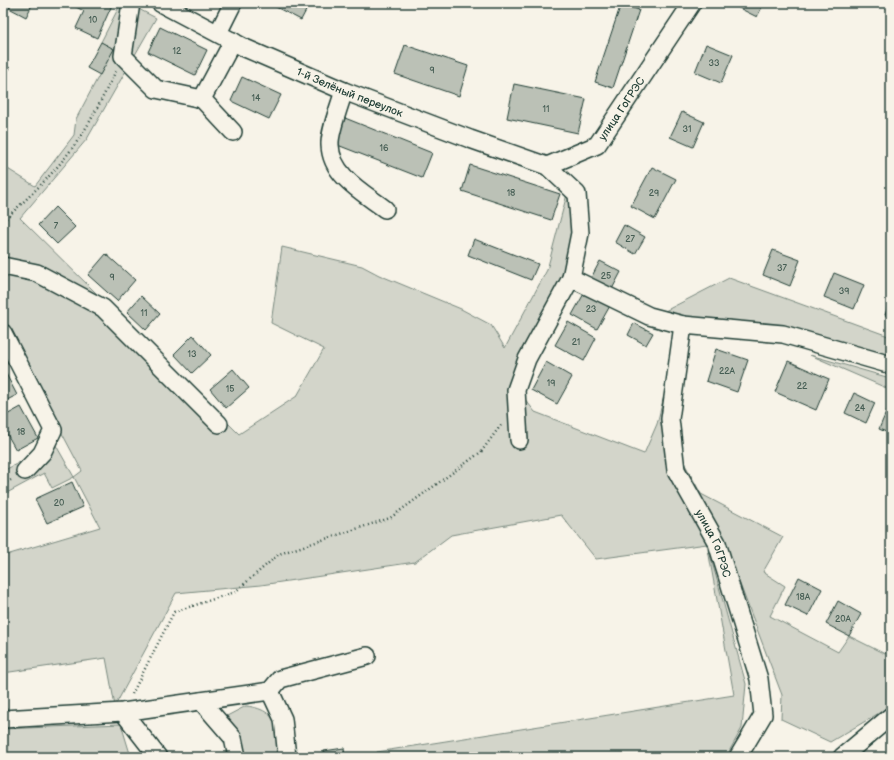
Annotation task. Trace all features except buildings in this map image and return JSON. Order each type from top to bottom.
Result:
[{"type":"street","points":[[131,3],[123,56],[156,89],[202,99],[233,132]]},
{"type":"street","name":"1-й Зелёный переулок","points":[[160,3],[233,41],[344,91],[470,139],[547,166]]},
{"type":"street","points":[[218,33],[233,3]]},
{"type":"street","name":"улица ГоГРЭС","points":[[547,166],[598,145],[692,3]]},
{"type":"street","points":[[202,99],[233,41]]},
{"type":"street","points":[[344,91],[330,145],[335,162],[346,180],[385,209]]},
{"type":"street","points":[[519,440],[516,390],[527,359],[571,278],[580,233],[577,194],[547,166]]},
{"type":"street","points":[[3,266],[37,273],[103,308],[220,424]]},
{"type":"street","points":[[571,278],[649,316],[682,326],[783,334],[891,366]]},
{"type":"street","name":"улица ГоГРЭС","points":[[682,326],[670,419],[676,470],[717,543],[759,679],[763,715],[738,757]]},
{"type":"street","points":[[3,333],[53,430],[42,453],[25,471]]},
{"type":"street","points":[[3,719],[124,712],[270,691],[280,680],[367,656]]},
{"type":"street","points":[[270,691],[283,720],[287,757]]},
{"type":"street","points":[[201,701],[233,738],[237,757]]},
{"type":"street","points":[[124,712],[158,757]]},
{"type":"street","points":[[842,757],[891,716]]},
{"type":"path","points":[[3,221],[37,190],[77,142],[91,120],[123,56]]},
{"type":"path","points":[[124,712],[174,612],[235,592],[279,554],[390,518],[481,452],[516,406]]},
{"type":"shaded area","points":[[121,3],[127,3],[156,18],[87,139],[20,218],[239,434],[297,396],[324,349],[271,323],[282,247],[362,266],[379,275],[461,309],[491,325],[505,348],[547,270],[567,194],[570,198],[573,233],[563,275],[521,394],[535,412],[644,454],[657,424],[669,376],[669,472],[707,544],[596,559],[561,515],[451,535],[415,562],[261,585],[176,593],[115,706],[106,658],[3,673],[3,556],[100,527],[74,477],[82,471],[3,322],[3,166],[35,186],[74,135],[76,119],[113,49],[101,42]]},
{"type":"shaded area","points":[[729,278],[891,337],[891,358],[785,328],[687,317],[665,311]]},
{"type":"shaded area","points":[[810,355],[890,378],[891,390]]},
{"type":"shaded area","points":[[45,426],[74,477],[52,488],[44,473],[3,495],[3,471],[26,459],[36,450],[43,436]]},
{"type":"shaded area","points":[[682,459],[701,494],[783,537],[763,572],[785,586],[770,616],[838,652],[849,636],[885,654],[891,645],[891,706],[830,742],[781,719],[782,695],[722,537],[698,496]]},
{"type":"shaded area","points":[[707,544],[746,684],[742,728],[726,757],[376,757],[377,752],[734,695]]},
{"type":"shaded area","points":[[246,706],[264,711],[275,722],[279,735],[275,757],[244,757],[227,716]]},
{"type":"shaded area","points":[[121,724],[131,757],[3,757],[3,729]]}]
